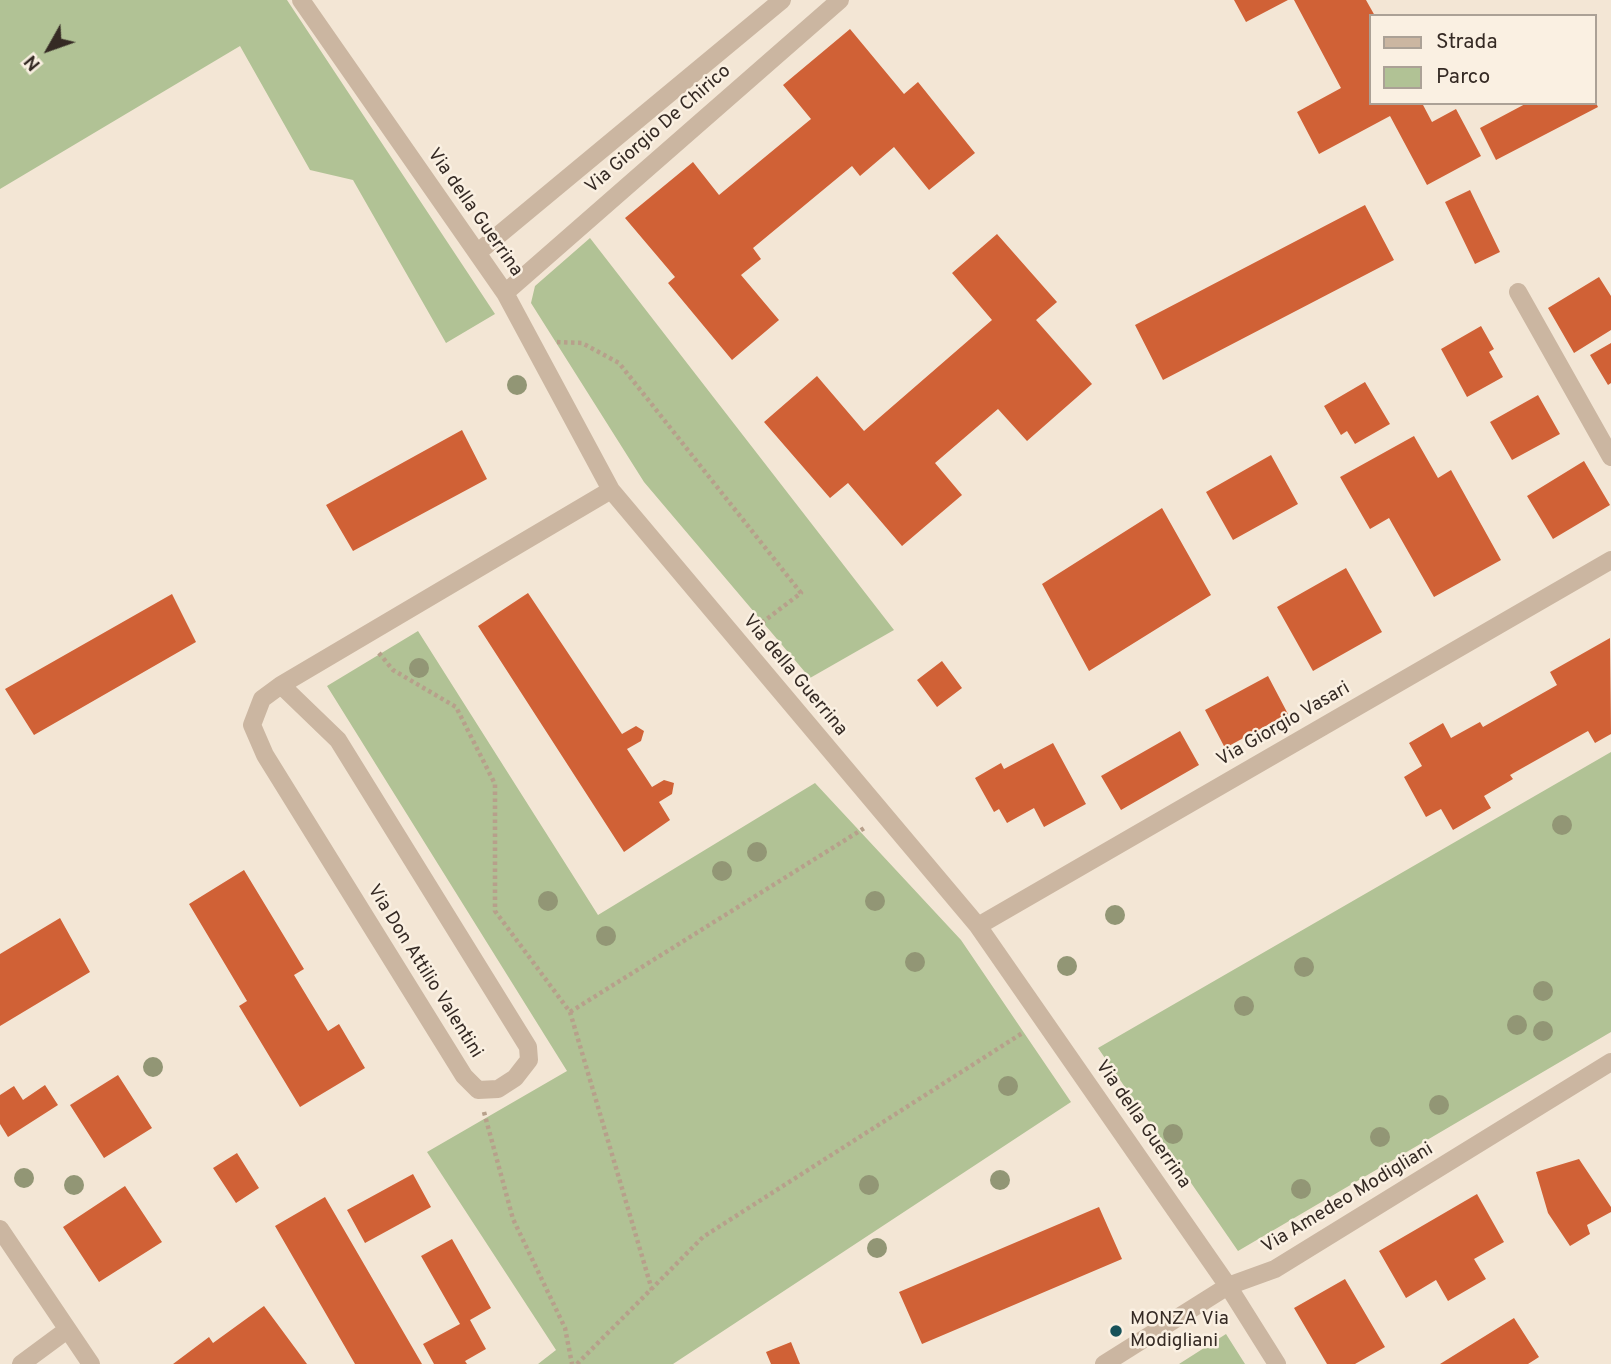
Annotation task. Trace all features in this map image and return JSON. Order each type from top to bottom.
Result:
[{"type":"street","name":"Via della Guerrina","points":[[301,0],[505,293],[611,490],[978,926],[1228,1286],[1276,1364]]},
{"type":"street","name":"Via Giorgio De Chirico","points":[[477,253],[782,0]]},
{"type":"street","name":"Via Giorgio De Chirico","points":[[505,293],[840,0]]},
{"type":"street","points":[[1518,292],[1611,457]]},
{"type":"street","name":"Via Don Attilio Valentini","points":[[478,1090],[464,1076],[265,755],[252,725],[262,699],[281,685],[611,490]]},
{"type":"street","name":"Via Giorgio Vasari","points":[[978,926],[1611,560]]},
{"type":"street","points":[[281,685],[338,740],[528,1047],[529,1060],[515,1078],[498,1089],[478,1090]]},
{"type":"street","name":"Via Amedeo Modigliani","points":[[1104,1364],[1228,1286],[1275,1269],[1611,1062]]},
{"type":"street","points":[[0,1228],[91,1364]]},
{"type":"street","points":[[21,1364],[67,1330]]},
{"type":"path","points":[[531,341],[582,343],[618,363],[801,593],[737,641]]},
{"type":"path","points":[[368,633],[378,652],[393,670],[456,707],[495,783],[495,911],[570,1012],[652,1290]]},
{"type":"path","points":[[570,1012],[884,816]]},
{"type":"path","points":[[478,1090],[513,1219],[565,1328],[575,1364],[703,1237],[1043,1020]]},
{"type":"green space","points":[[0,0],[287,0],[495,314],[446,343],[353,180],[310,170],[240,46],[0,189]]},
{"type":"green space","points":[[590,238],[894,630],[810,678],[644,482],[531,303],[535,286]]},
{"type":"green space","points":[[418,631],[598,915],[815,783],[961,940],[1071,1102],[673,1364],[538,1364],[556,1350],[427,1152],[567,1071],[327,686]]},
{"type":"green space","points":[[1611,752],[1611,1032],[1238,1251],[1098,1048]]},
{"type":"green space","points":[[1226,1334],[1245,1364],[1179,1364]]},
{"type":"building","points":[[1234,0],[1288,0],[1246,22]]},
{"type":"building","points":[[1294,0],[1366,0],[1374,14],[1370,14],[1370,105],[1423,105],[1432,122],[1456,109],[1481,156],[1427,185],[1390,116],[1319,154],[1297,112],[1341,88]]},
{"type":"building","points":[[850,29],[904,94],[918,82],[975,153],[929,190],[894,147],[860,176],[852,166],[753,248],[761,259],[741,275],[779,320],[732,360],[668,283],[675,277],[625,218],[693,162],[719,195],[811,119],[783,85]]},
{"type":"building","points":[[1523,105],[1598,107],[1496,160],[1480,128]]},
{"type":"building","points":[[1470,190],[1500,252],[1475,264],[1445,202]]},
{"type":"building","points":[[1365,205],[1394,260],[1163,380],[1135,325]]},
{"type":"building","points":[[997,234],[1057,302],[1036,320],[1092,384],[1027,441],[998,409],[935,463],[962,495],[902,546],[848,483],[830,498],[764,422],[817,376],[864,431],[992,320],[952,273]]},
{"type":"building","points":[[1599,277],[1611,296],[1611,330],[1574,353],[1548,308]]},
{"type":"building","points":[[1481,326],[1494,349],[1489,352],[1503,377],[1467,397],[1441,349]]},
{"type":"building","points":[[1611,343],[1611,383],[1608,385],[1590,355]]},
{"type":"building","points":[[1365,382],[1390,424],[1355,444],[1347,431],[1341,435],[1324,406]]},
{"type":"building","points":[[1538,395],[1560,434],[1512,460],[1490,422]]},
{"type":"building","points":[[462,430],[487,479],[353,551],[326,505]]},
{"type":"building","points":[[1414,436],[1438,478],[1451,470],[1501,560],[1434,597],[1389,518],[1370,529],[1340,477]]},
{"type":"building","points":[[1271,455],[1298,504],[1233,540],[1206,492]]},
{"type":"building","points":[[1584,461],[1610,505],[1553,539],[1527,496]]},
{"type":"building","points":[[1162,508],[1211,595],[1089,671],[1042,584]]},
{"type":"building","points":[[1346,568],[1382,632],[1313,671],[1277,607]]},
{"type":"building","points":[[528,593],[622,734],[636,726],[644,731],[641,741],[627,749],[652,787],[664,780],[674,783],[672,794],[659,802],[670,820],[624,852],[478,626]]},
{"type":"building","points":[[172,594],[196,642],[34,735],[5,689]]},
{"type":"building","points":[[1610,638],[1611,734],[1595,743],[1588,731],[1510,775],[1513,779],[1484,796],[1491,808],[1453,830],[1441,809],[1426,817],[1404,777],[1422,766],[1409,743],[1443,723],[1451,738],[1480,722],[1483,727],[1557,685],[1550,672]]},
{"type":"building","points":[[942,661],[962,688],[937,707],[917,680]]},
{"type":"building","points":[[1268,676],[1288,714],[1225,748],[1205,710]]},
{"type":"building","points":[[1180,731],[1199,765],[1121,810],[1101,776]]},
{"type":"building","points":[[1053,743],[1086,804],[1044,827],[1034,808],[1007,823],[999,809],[994,812],[975,778],[1001,763],[1004,769]]},
{"type":"building","points":[[244,870],[304,969],[294,975],[328,1031],[339,1024],[365,1068],[300,1107],[239,1006],[247,1001],[189,904]]},
{"type":"building","points":[[60,918],[90,972],[0,1026],[0,954]]},
{"type":"building","points":[[118,1075],[152,1128],[104,1158],[70,1105]]},
{"type":"building","points":[[45,1085],[58,1105],[8,1137],[0,1124],[0,1095],[14,1086],[23,1100]]},
{"type":"building","points":[[237,1153],[259,1188],[236,1203],[213,1168]]},
{"type":"building","points":[[1579,1159],[1611,1207],[1611,1212],[1587,1225],[1590,1234],[1570,1246],[1548,1213],[1536,1172]]},
{"type":"building","points":[[413,1174],[431,1207],[365,1243],[347,1210]]},
{"type":"building","points":[[125,1186],[162,1242],[99,1282],[63,1227]]},
{"type":"building","points":[[1477,1194],[1504,1242],[1474,1259],[1486,1279],[1448,1301],[1436,1280],[1406,1298],[1379,1251]]},
{"type":"building","points":[[325,1197],[422,1364],[355,1364],[275,1226]]},
{"type":"building","points":[[1099,1207],[1122,1259],[922,1344],[899,1292]]},
{"type":"building","points":[[452,1239],[491,1308],[470,1320],[486,1349],[465,1361],[467,1364],[434,1364],[423,1344],[460,1324],[421,1256]]},
{"type":"building","points":[[1345,1279],[1385,1347],[1355,1364],[1327,1364],[1294,1308]]},
{"type":"building","points":[[264,1306],[307,1364],[173,1364],[209,1337],[213,1343]]},
{"type":"building","points":[[1514,1318],[1539,1357],[1528,1364],[1440,1364]]},
{"type":"building","points":[[791,1342],[800,1364],[771,1364],[766,1352]]},
{"type":"place","name":"MONZA Via Modigliani","points":[[1116,1331]]}]
